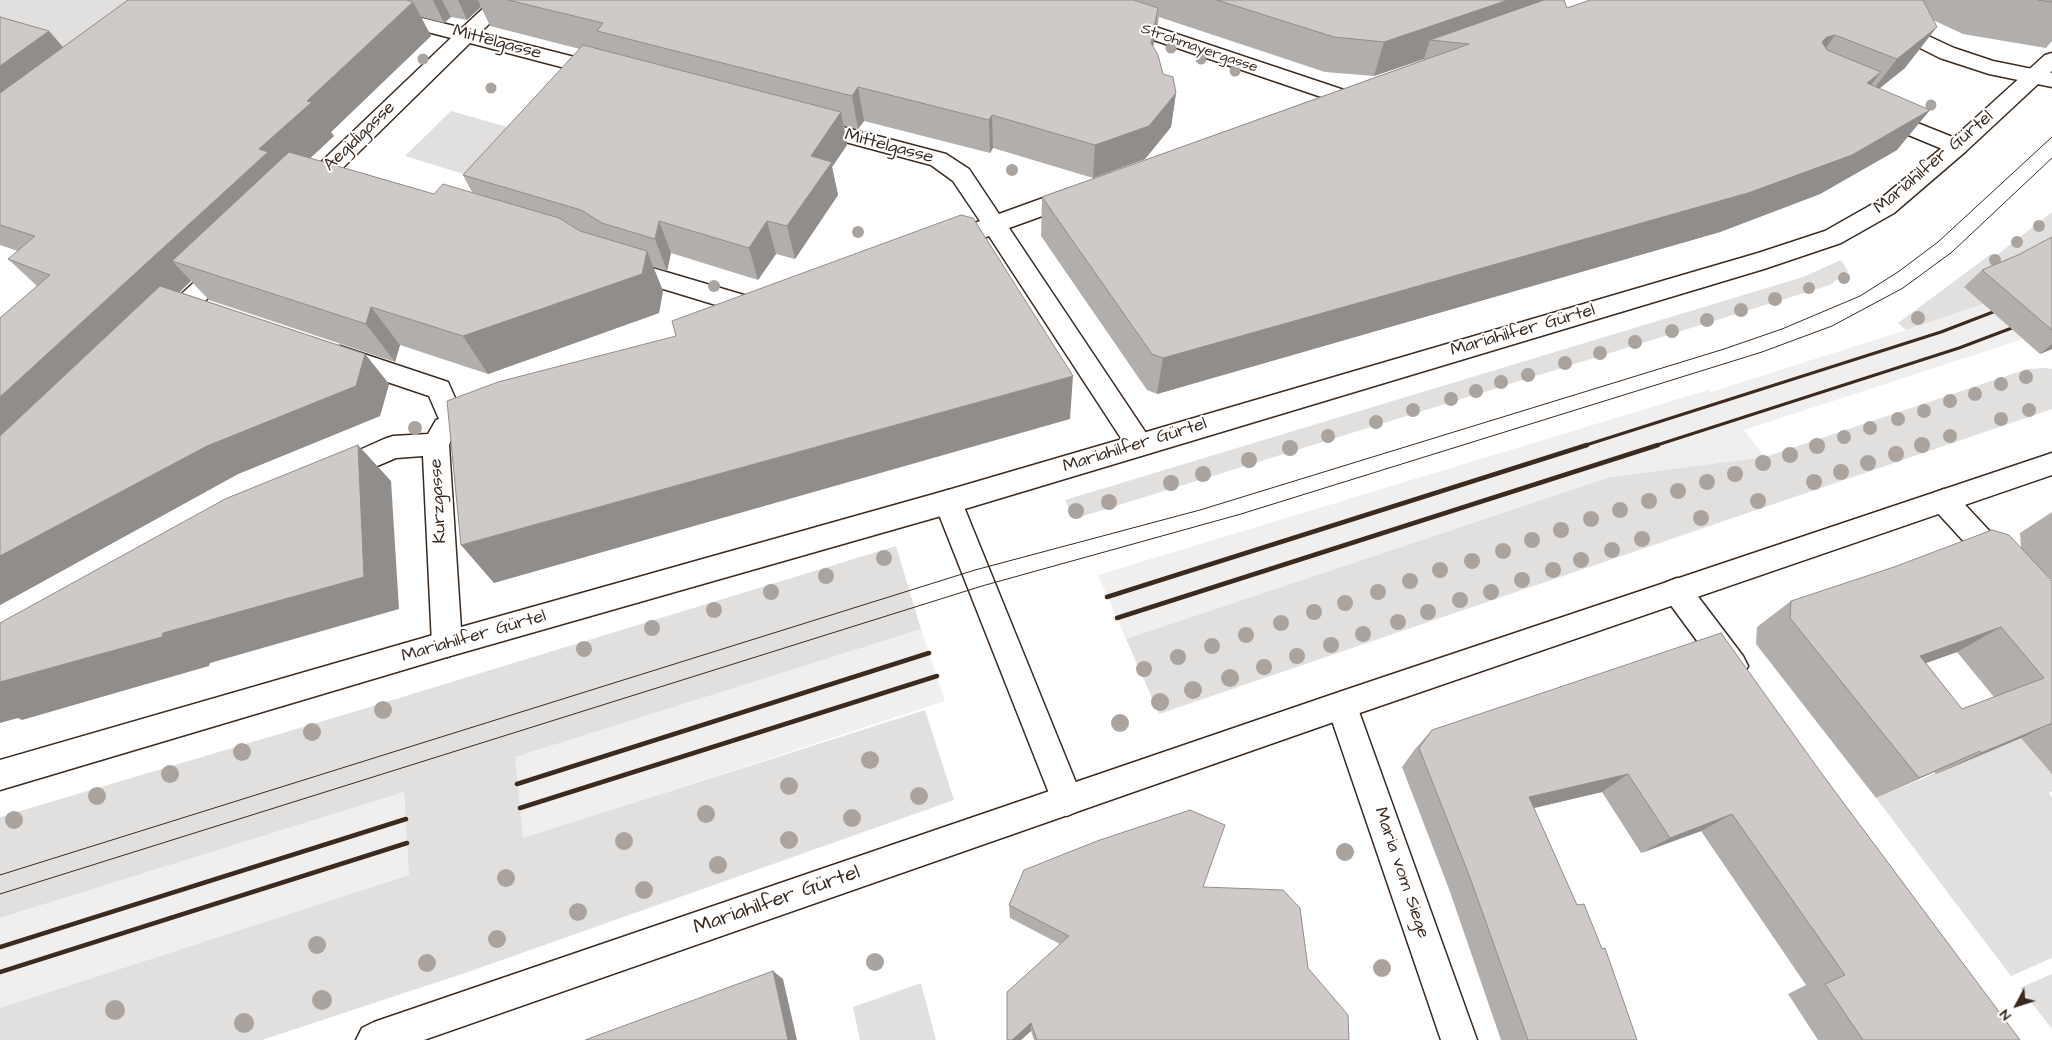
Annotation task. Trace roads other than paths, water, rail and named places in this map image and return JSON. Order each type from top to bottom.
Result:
[{"type":"street","name":"Mittelgasse","points":[[326,0],[619,75]]},
{"type":"street","name":"Aegidigasse","points":[[290,205],[503,0]]},
{"type":"street","name":"Strohmayergasse","points":[[1055,0],[1352,94],[1316,107]]},
{"type":"street","points":[[1849,0],[1885,23],[1947,53],[1989,67],[2043,79]]},
{"type":"street","name":"Mariahilfer Gürtel","points":[[0,775],[447,644],[948,502],[1727,271],[1833,237],[1886,207],[1957,147],[2043,79],[2052,60]]},
{"type":"street","points":[[1864,108],[1957,147]]},
{"type":"street","name":"Mittelgasse","points":[[791,120],[938,160],[961,175],[1139,444]]},
{"type":"street","points":[[318,178],[344,186]]},
{"type":"street","points":[[926,250],[1095,188]]},
{"type":"street","points":[[151,338],[242,251]]},
{"type":"street","points":[[600,259],[607,264],[771,307],[724,323]]},
{"type":"street","points":[[187,304],[215,313]]},
{"type":"street","name":"Kurzgasse","points":[[318,348],[439,389],[459,415],[436,444],[447,644]]},
{"type":"street","points":[[314,482],[393,447],[436,444]]},
{"type":"street","name":"Mariahilfer Gürtel","points":[[374,1040],[1066,800],[1117,785],[1342,706],[2052,464]]},
{"type":"street","points":[[1944,501],[2052,618]]},
{"type":"street","points":[[948,502],[1066,800]]},
{"type":"street","points":[[1677,591],[1749,688]]},
{"type":"street","name":"Maria vom Siege","points":[[1342,706],[1459,1040]]},
{"type":"tram line","points":[[0,875],[975,570],[1200,510],[1724,349],[1782,329],[1860,296],[1898,272],[1938,242],[2052,137]]},
{"type":"tram line","points":[[0,894],[982,586],[1241,514],[1762,352],[1832,326],[1903,288],[1952,252],[2052,158]]},
{"type":"railway","points":[[1583,446],[1941,332],[2006,307]]},
{"type":"railway","points":[[1654,446],[1959,348],[2025,323]]},
{"type":"railway","points":[[1107,597],[1587,445]]},
{"type":"railway","points":[[1117,618],[1658,445]]},
{"type":"railway","points":[[517,784],[929,653]]},
{"type":"railway","points":[[520,808],[937,676]]},
{"type":"railway","points":[[0,947],[406,819]]},
{"type":"railway","points":[[0,972],[407,843]]}]
